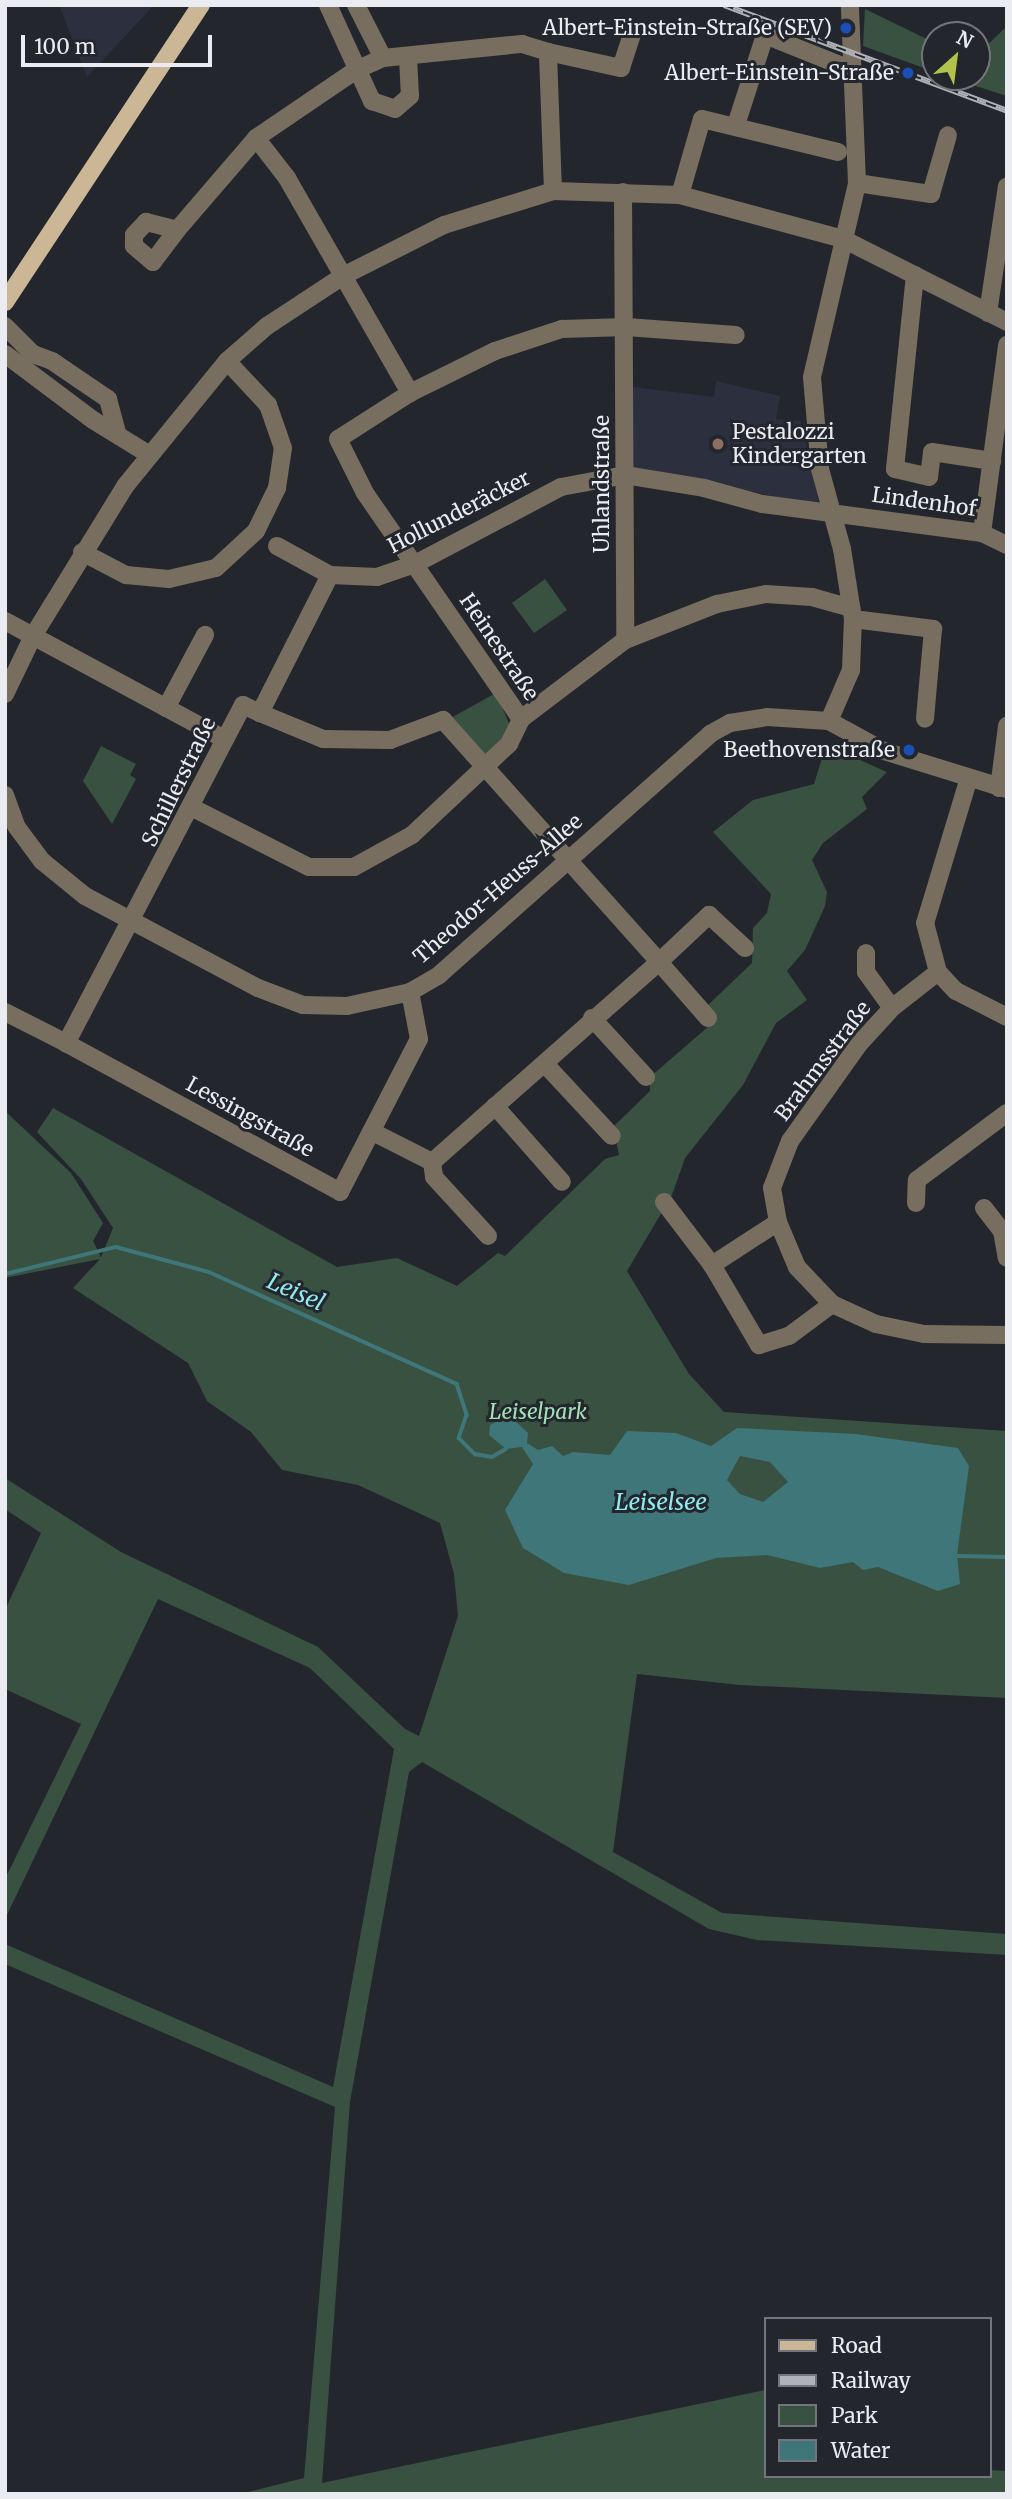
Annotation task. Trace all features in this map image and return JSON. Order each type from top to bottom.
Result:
[{"type":"main road","points":[[5,302],[201,5]]},
{"type":"street","points":[[328,5],[372,101],[395,109],[410,96],[408,57]]},
{"type":"street","points":[[356,5],[383,58]]},
{"type":"street","points":[[829,721],[851,670],[852,614],[833,512],[820,469],[812,377],[857,183],[850,5]]},
{"type":"street","points":[[177,230],[256,138],[356,70],[383,58],[522,44],[621,68],[633,32]]},
{"type":"street","points":[[736,125],[765,35],[842,66]]},
{"type":"street","points":[[548,52],[553,191]]},
{"type":"street","points":[[680,195],[702,119],[736,125],[838,152]]},
{"type":"street","points":[[857,183],[931,194],[947,135]]},
{"type":"street","points":[[256,138],[287,178],[410,393]]},
{"type":"street","points":[[988,313],[1007,186]]},
{"type":"street","points":[[5,694],[33,636],[82,552],[148,454],[227,361],[267,326],[343,276],[444,225],[553,191],[680,195],[843,239],[1007,322]]},
{"type":"street","name":"Uhlandstraße","points":[[623,192],[626,327],[625,640]]},
{"type":"street","points":[[915,275],[894,469],[929,477],[932,453],[992,461]]},
{"type":"street","points":[[5,326],[29,359],[39,381],[148,454]]},
{"type":"street","points":[[626,327],[736,335]]},
{"type":"street","name":"Heinestraße","points":[[193,808],[309,867],[354,867],[411,835],[509,744],[521,719],[365,493],[338,439],[410,393],[495,351],[562,329],[626,327]]},
{"type":"street","points":[[982,533],[1007,345]]},
{"type":"street","points":[[5,354],[52,361],[108,399],[117,432]]},
{"type":"street","points":[[82,552],[126,575],[169,579],[216,568],[256,531],[274,499],[283,448],[268,404],[227,361]]},
{"type":"street","name":"Hollunderäcker","points":[[277,546],[330,575],[377,577],[415,564],[561,486],[625,475],[704,488],[762,504],[833,512]]},
{"type":"street","name":"Lindenhof","points":[[833,512],[982,533],[1007,545]]},
{"type":"street","points":[[330,575],[260,713],[323,739],[390,740],[443,720],[487,765],[708,1018]]},
{"type":"street","points":[[521,719],[625,640],[717,604],[766,594],[811,597],[852,614],[933,629],[925,719]]},
{"type":"street","points":[[5,621],[224,739]]},
{"type":"street","points":[[166,708],[205,635]]},
{"type":"street","name":"Schillerstraße","points":[[133,922],[193,808],[195,792],[243,705],[260,713]]},
{"type":"street","name":"Theodor-Heuss-Allee","points":[[5,795],[16,826],[42,862],[85,895],[258,988],[303,1005],[347,1006],[410,992],[439,975],[710,734],[730,723],[768,716],[829,721],[884,751],[968,782],[1003,789]]},
{"type":"street","points":[[1003,789],[1007,726]]},
{"type":"street","points":[[968,782],[925,923],[938,972],[956,991],[1007,1017]]},
{"type":"street","points":[[432,1163],[709,915],[745,948]]},
{"type":"street","points":[[5,1012],[66,1043],[133,922]]},
{"type":"street","name":"Brahmsstraße","points":[[866,953],[866,972],[892,1008]]},
{"type":"street","name":"Brahmsstraße","points":[[938,972],[892,1008],[859,1044],[790,1141],[772,1188],[778,1222],[797,1267],[832,1304],[876,1324],[924,1334],[1007,1335]]},
{"type":"street","name":"Lessingstraße","points":[[66,1043],[340,1192],[419,1039],[410,992]]},
{"type":"street","points":[[592,1018],[646,1077]]},
{"type":"street","points":[[545,1064],[612,1136]]},
{"type":"street","points":[[495,1106],[562,1182]]},
{"type":"street","points":[[916,1203],[917,1180],[1007,1113]]},
{"type":"street","points":[[371,1131],[432,1163]]},
{"type":"street","points":[[432,1163],[434,1177],[488,1236]]},
{"type":"street","points":[[664,1202],[712,1265],[759,1345],[789,1336],[832,1304]]},
{"type":"street","points":[[984,1208],[1002,1231],[1007,1258]]},
{"type":"street","points":[[712,1265],[778,1222]]},
{"type":"shaded area","points":[[59,5],[154,5],[87,77]]},
{"type":"shaded area","name":"Pestalozzi Kindergarten","points":[[716,381],[780,396],[776,419],[801,421],[820,506],[628,466],[633,387],[714,397]]},
{"type":"green space","points":[[865,9],[921,36],[921,67],[863,46]]},
{"type":"green space","points":[[1007,26],[1007,96],[991,91],[991,41]]},
{"type":"green space","points":[[545,579],[567,610],[534,633],[512,603]]},
{"type":"green space","points":[[496,693],[511,728],[503,745],[486,755],[449,719]]},
{"type":"green space","name":"Leiselpark","points":[[826,745],[887,772],[862,797],[867,809],[823,843],[812,860],[827,892],[825,906],[805,950],[787,971],[807,1000],[776,1023],[743,1085],[685,1158],[672,1195],[627,1271],[689,1374],[724,1412],[1007,1431],[1007,1698],[740,1685],[637,1674],[613,1852],[722,1913],[1007,1934],[1007,1955],[757,1940],[709,1929],[422,1762],[409,1772],[350,2102],[322,2483],[764,2390],[764,2478],[991,2478],[991,2470],[1007,2471],[1007,2494],[240,2494],[304,2478],[335,2107],[5,1964],[5,1944],[333,2087],[394,1749],[310,1668],[158,1599],[5,1919],[5,1879],[81,1724],[5,1689],[5,1610],[41,1533],[5,1509],[5,1478],[121,1552],[318,1647],[405,1729],[419,1736],[458,1616],[454,1574],[440,1523],[358,1485],[282,1470],[251,1432],[207,1401],[188,1363],[73,1288],[100,1259],[5,1278],[5,1111],[71,1173],[103,1223],[93,1241],[101,1257],[113,1228],[81,1179],[37,1132],[53,1108],[337,1267],[397,1258],[457,1286],[498,1253],[505,1256],[605,1159],[619,1155],[613,1127],[650,1091],[650,1077],[709,1026],[707,1006],[752,963],[753,928],[767,913],[771,894],[713,832],[753,800],[814,784]]},
{"type":"green space","points":[[101,746],[136,764],[130,775],[136,779],[112,824],[83,781]]},
{"type":"water","name":"Leiselsee","points":[[509,1415],[528,1433],[527,1443],[538,1450],[552,1446],[563,1456],[573,1452],[610,1455],[627,1431],[676,1433],[711,1446],[737,1428],[856,1434],[958,1448],[969,1466],[957,1555],[960,1584],[938,1591],[878,1567],[863,1570],[853,1562],[820,1568],[767,1555],[716,1558],[629,1585],[564,1573],[523,1548],[505,1510],[533,1464],[522,1447],[506,1449],[489,1435],[490,1425]],"holes":[[[740,1456],[770,1462],[788,1482],[763,1502],[740,1494],[727,1480]]]},
{"type":"waterway","name":"Leisel","points":[[5,1274],[116,1247],[209,1272],[457,1384],[467,1415],[459,1438],[475,1454],[492,1457],[506,1449]]},
{"type":"waterway","name":"Leisel","points":[[957,1556],[1007,1557]]},
{"type":"railway","points":[[724,5],[1007,111]]},
{"type":"place","name":"Albert-Einstein-Straße (SEV)","points":[[846,28]]},
{"type":"place","name":"Albert-Einstein-Straße","points":[[908,73]]},
{"type":"place","name":"Pestalozzi Kindergarten","points":[[718,444]]},
{"type":"place","name":"Beethovenstraße","points":[[909,750]]}]
